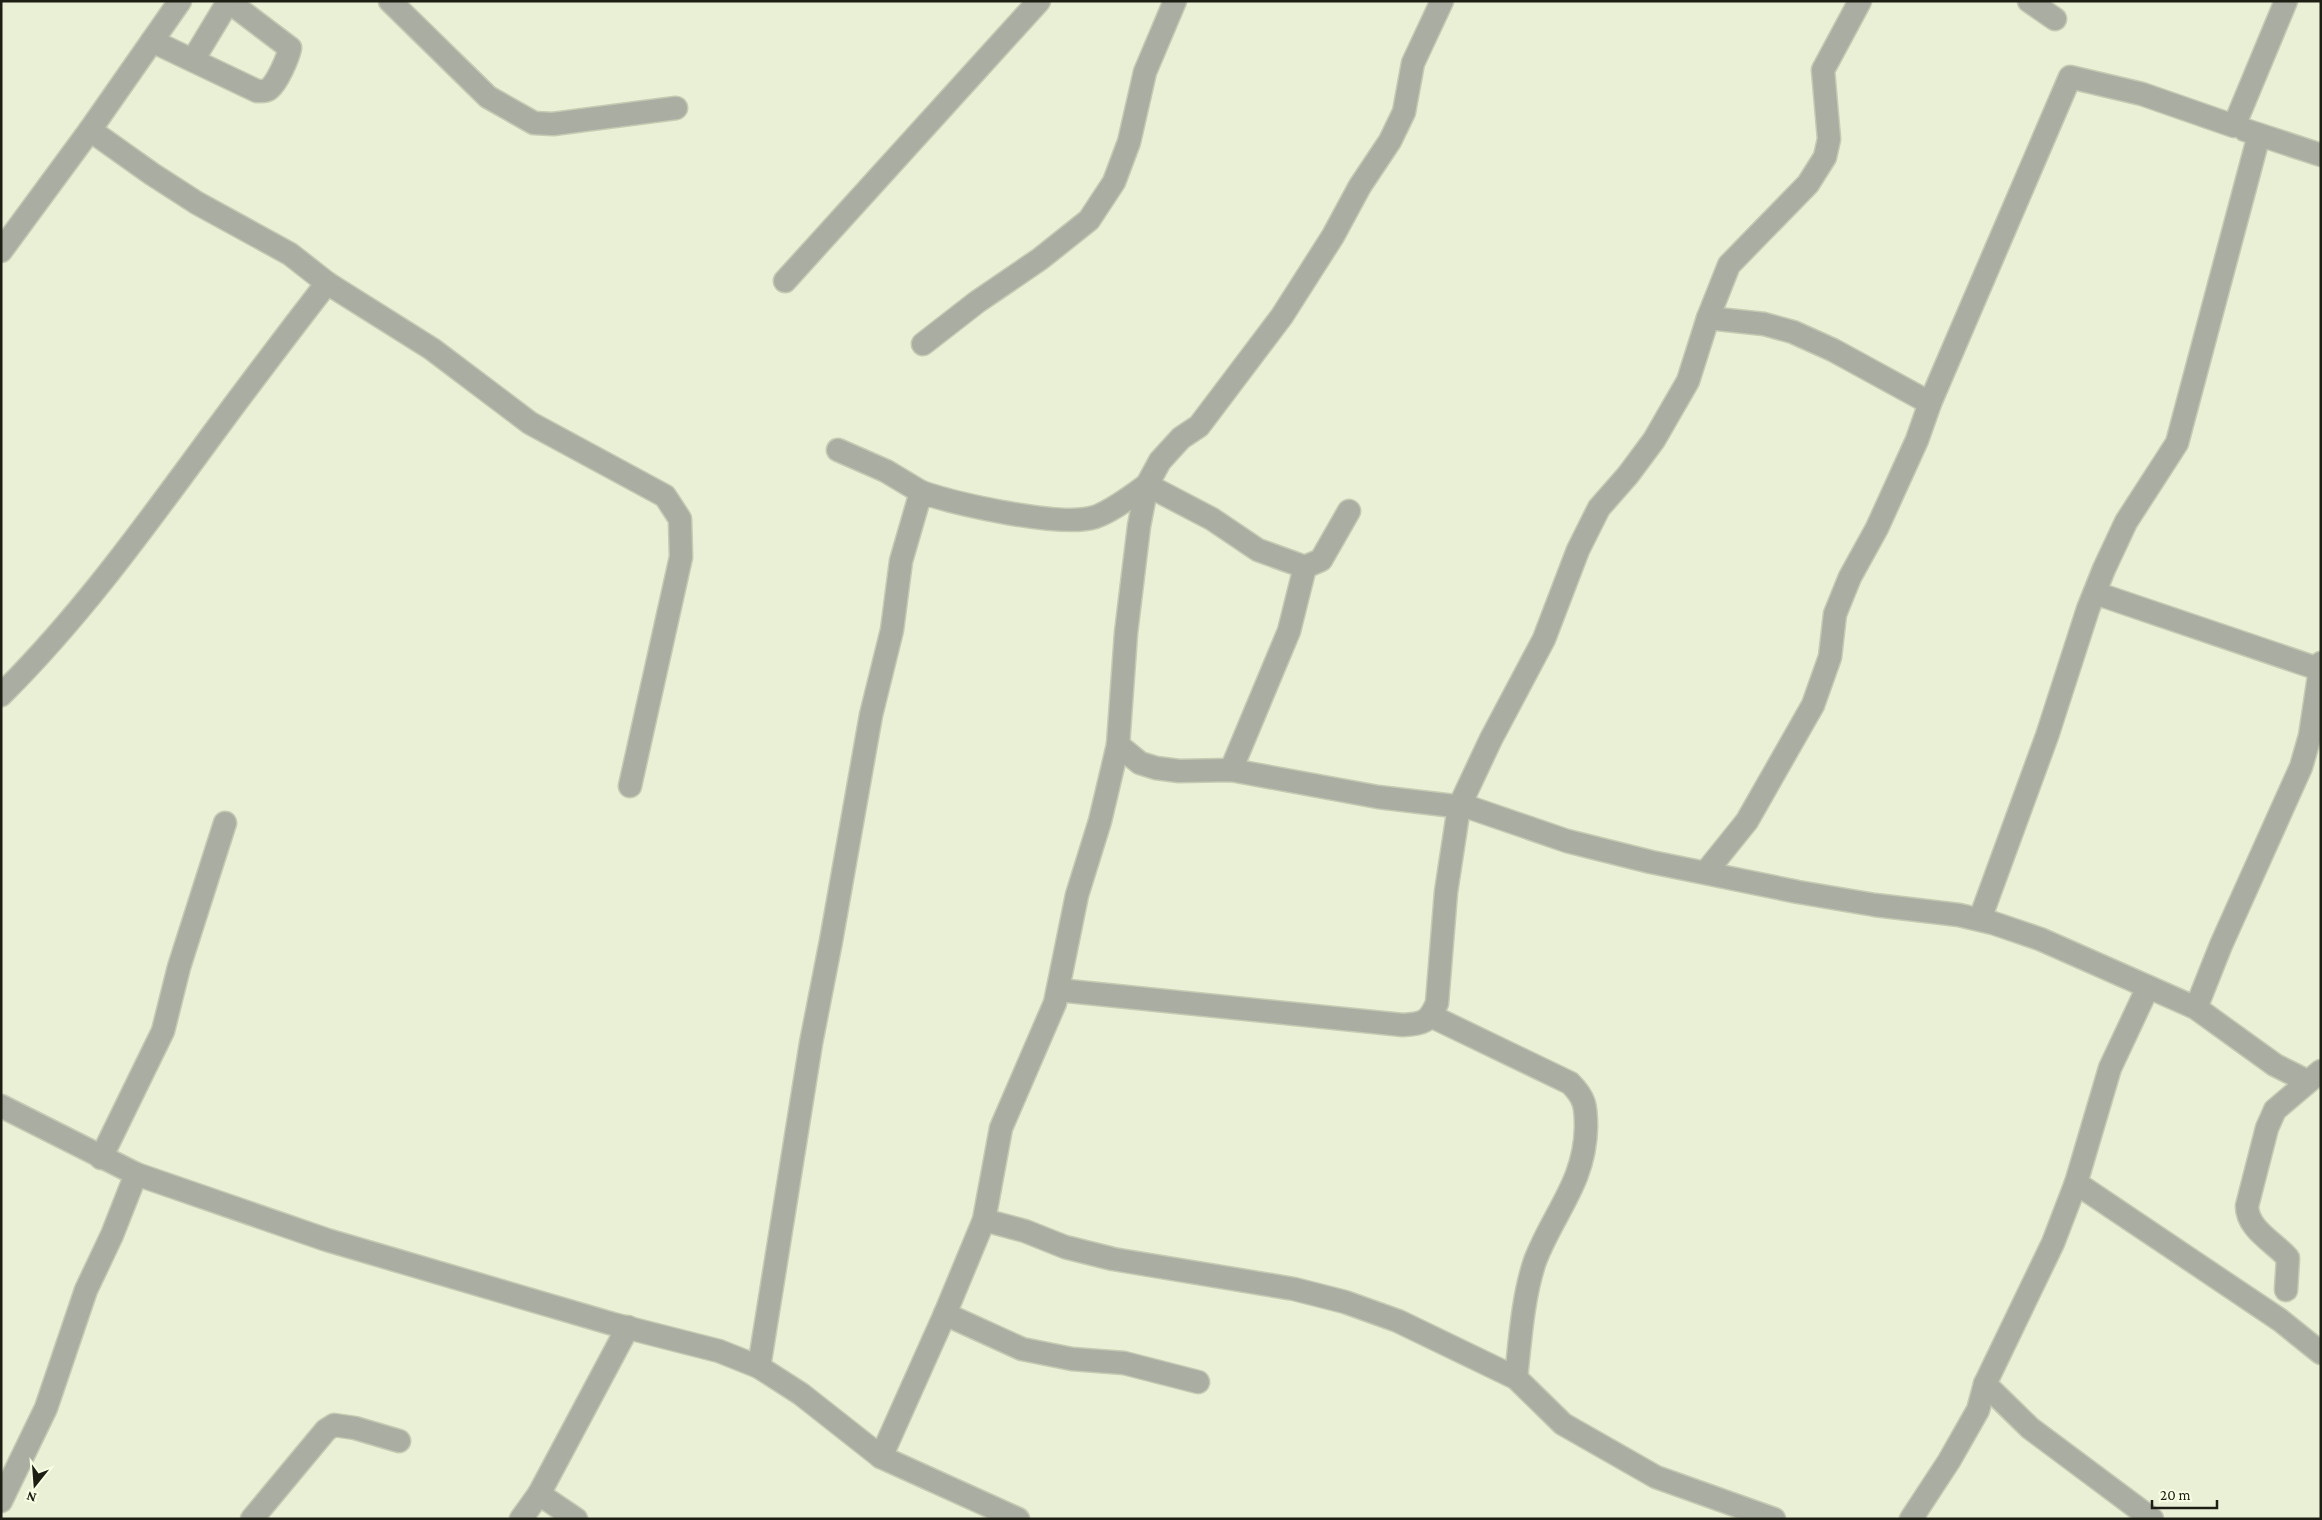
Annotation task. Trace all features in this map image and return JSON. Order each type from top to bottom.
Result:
[{"type":"street","points":[[1,251],[90,130],[180,1]]},
{"type":"street","points":[[390,1],[488,97],[534,123],[554,124],[676,108]]},
{"type":"street","points":[[785,281],[1039,1]]},
{"type":"street","points":[[923,344],[977,302],[1040,259],[1089,220],[1114,182],[1129,142],[1145,72],[1175,1]]},
{"type":"street","points":[[881,1457],[945,1314],[984,1220],[1000,1128],[1055,1003],[1077,895],[1100,821],[1118,745],[1126,633],[1139,526],[1147,485],[1160,461],[1181,438],[1199,426],[1282,316],[1333,236],[1360,186],[1390,142],[1404,112],[1413,63],[1442,1]]},
{"type":"street","points":[[1058,990],[1404,1026],[1420,1024],[1431,1016],[1436,1003],[1446,892],[1459,807],[1491,739],[1544,639],[1578,550],[1599,508],[1628,475],[1654,440],[1688,381],[1708,318],[1729,265],[1808,184],[1825,157],[1829,139],[1823,70],[1860,1]]},
{"type":"street","points":[[2029,1],[2055,19]]},
{"type":"street","points":[[2234,126],[2286,1]]},
{"type":"street","points":[[152,41],[257,91],[264,91],[270,88],[288,56],[290,48],[228,2],[193,60]]},
{"type":"street","points":[[1706,872],[1747,820],[1813,705],[1830,656],[1835,614],[1850,577],[1877,528],[1917,440],[1930,403],[2070,77],[2142,94],[2321,155]]},
{"type":"street","points":[[90,130],[197,203],[290,254],[327,283],[432,349],[530,422],[665,496],[680,519],[681,557],[630,786]]},
{"type":"street","points":[[1980,920],[2047,736],[2094,593],[2126,522],[2177,443],[2260,135]]},
{"type":"street","points":[[1,695],[23,673],[131,548],[259,370],[327,283]]},
{"type":"street","points":[[1708,318],[1764,324],[1793,332],[1833,350],[1930,403]]},
{"type":"street","points":[[838,450],[886,471],[921,492],[952,503],[1068,520],[1094,517],[1107,511],[1147,485]]},
{"type":"street","points":[[1147,485],[1212,519],[1258,550],[1305,567],[1321,560],[1349,511]]},
{"type":"street","points":[[759,1368],[811,1043],[872,715],[892,630],[901,561],[921,492]]},
{"type":"street","points":[[1231,770],[1289,631],[1305,567]]},
{"type":"street","points":[[2094,593],[2320,666],[2310,736],[2301,766],[2221,945],[2196,1008]]},
{"type":"street","points":[[1118,745],[1140,763],[1156,768],[1178,771],[1231,770],[1378,796],[1471,808],[1527,828],[1607,852],[1798,892],[1980,920],[2040,939],[2196,1008],[2275,1065],[2314,1076]]},
{"type":"street","points":[[100,1158],[163,1031],[179,967],[225,823]]},
{"type":"street","points":[[1911,1519],[1949,1461],[1978,1410],[1985,1384],[2053,1243],[2076,1183],[2110,1068],[2148,987]]},
{"type":"street","points":[[1431,1016],[1570,1083],[1582,1095],[1586,1109],[1586,1147],[1572,1190],[1535,1261],[1522,1321],[1516,1378]]},
{"type":"street","points":[[2286,1290],[2288,1258],[2253,1226],[2247,1215],[2247,1206],[2264,1135],[2275,1110],[2314,1076]]},
{"type":"street","points":[[1,1106],[100,1158],[136,1174],[327,1240],[628,1327],[719,1351],[759,1368],[802,1394],[881,1457],[1018,1519]]},
{"type":"street","points":[[1,1501],[46,1408],[86,1290],[112,1235],[136,1174]]},
{"type":"street","points":[[2076,1183],[2280,1320],[2321,1353]]},
{"type":"street","points":[[984,1220],[1025,1231],[1065,1247],[1113,1259],[1294,1289],[1345,1302],[1398,1321],[1516,1378],[1562,1424],[1656,1477],[1774,1519]]},
{"type":"street","points":[[945,1314],[1022,1349],[1072,1358],[1124,1362],[1198,1382]]},
{"type":"street","points":[[522,1519],[539,1494],[628,1327]]},
{"type":"street","points":[[1985,1384],[2030,1428],[2152,1519]]},
{"type":"street","points":[[252,1519],[326,1430],[334,1425],[355,1428],[400,1441]]},
{"type":"street","points":[[539,1494],[576,1519]]}]
